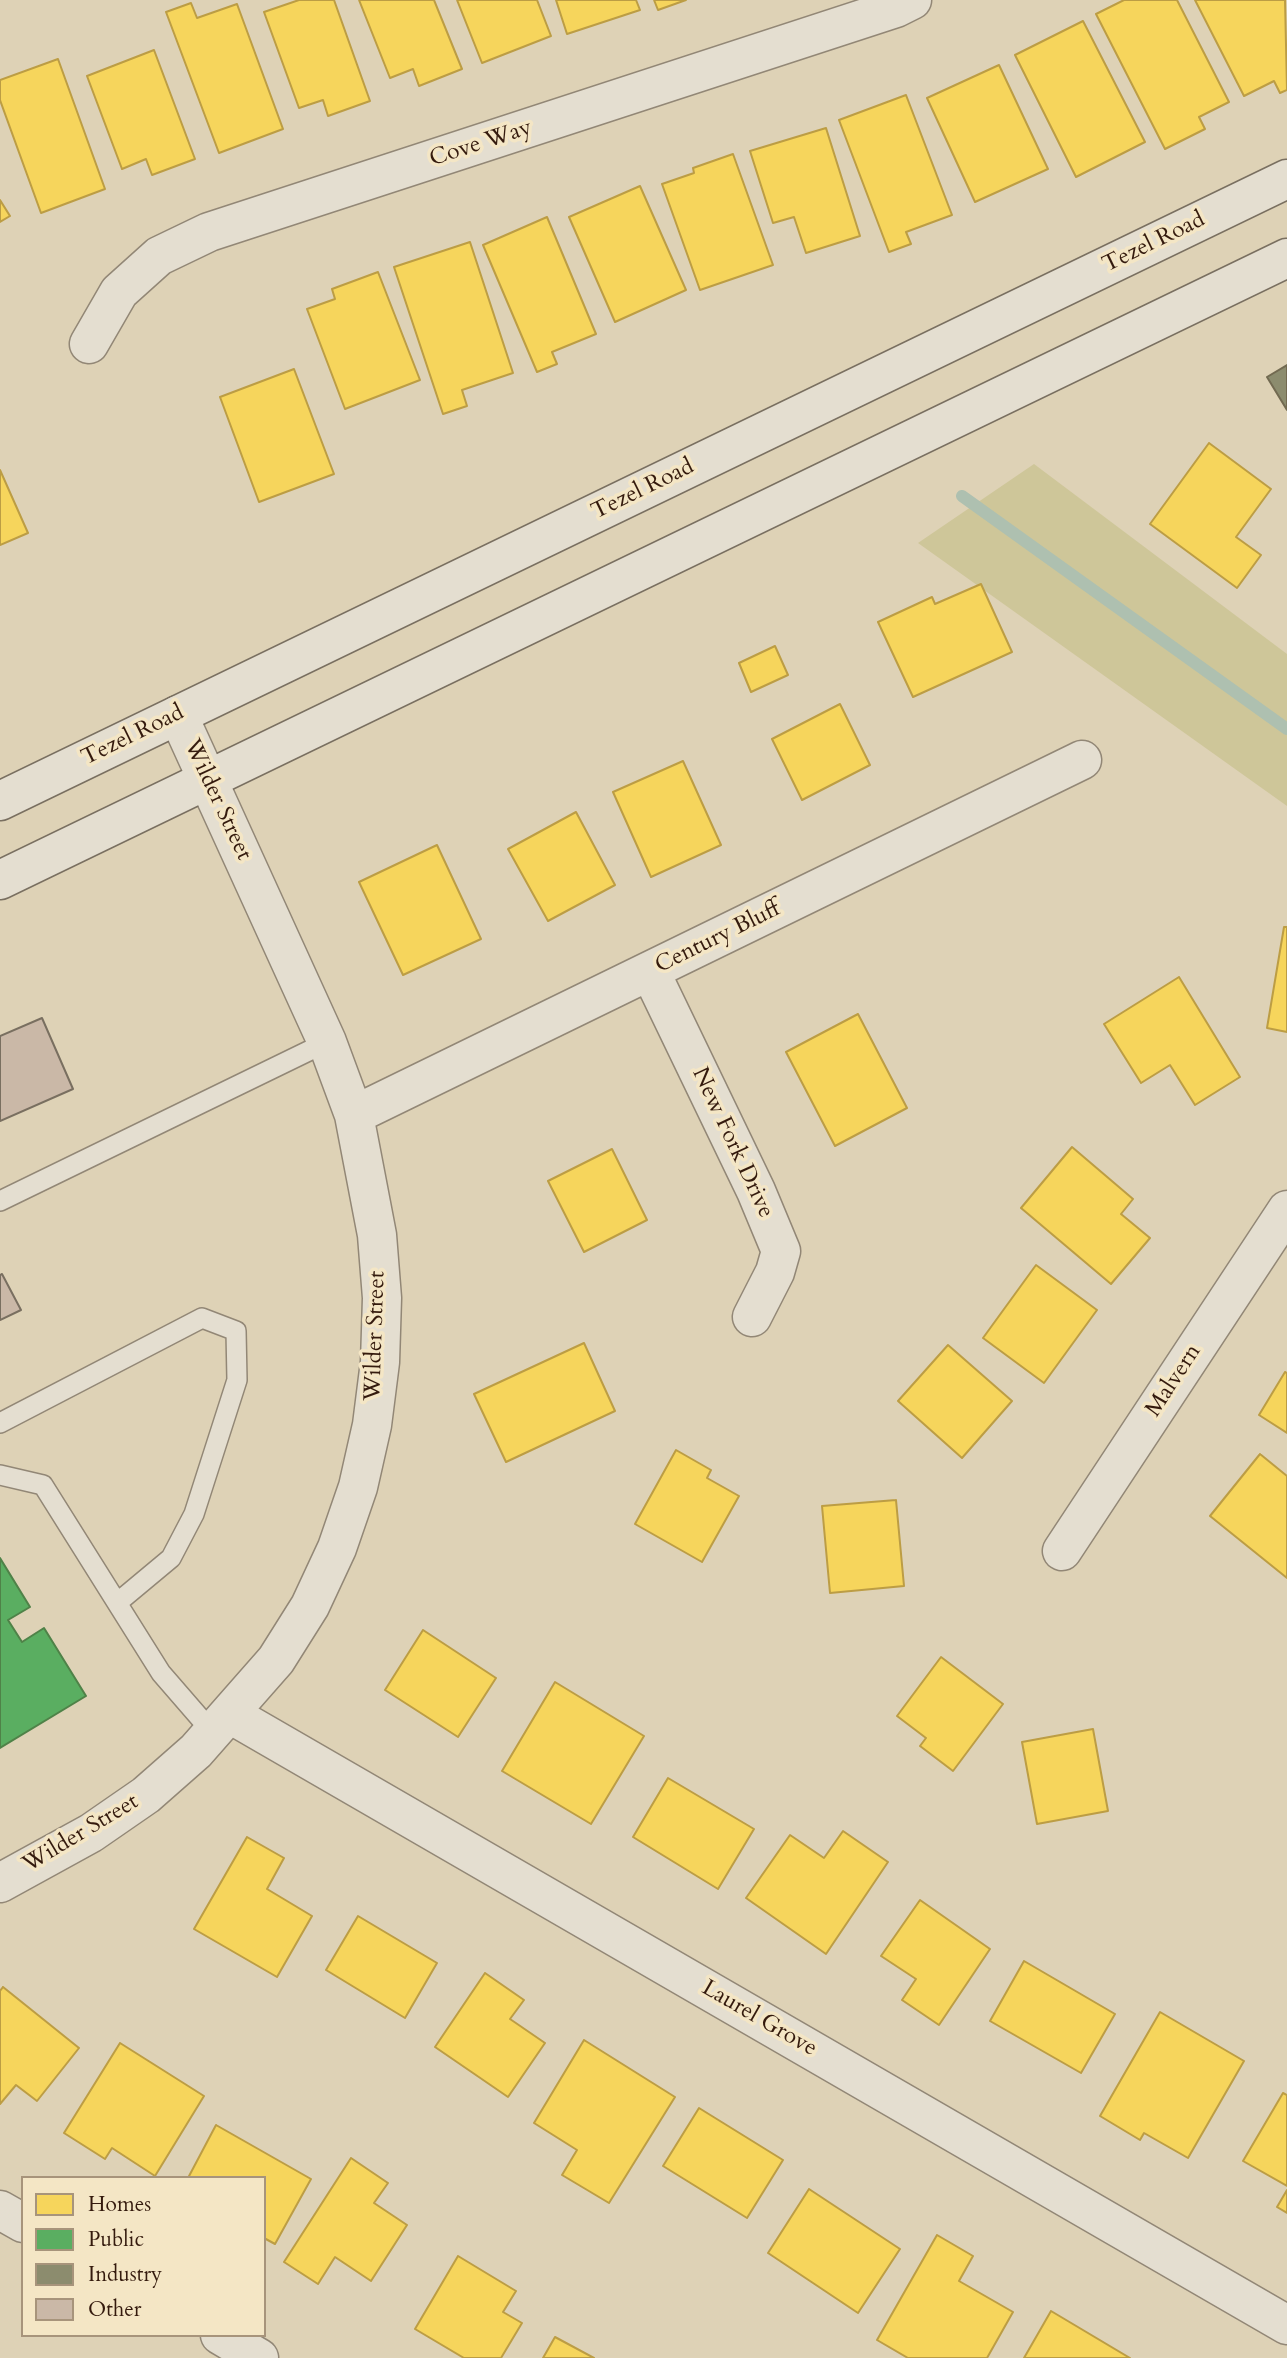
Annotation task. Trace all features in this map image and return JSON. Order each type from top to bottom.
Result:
[{"type":"street","name":"Cove Way","points":[[89,344],[119,292],[159,256],[209,232],[883,12],[912,0]]},
{"type":"street","name":"Tezel Road","points":[[0,801],[1287,179]]},
{"type":"street","points":[[0,880],[1287,258]]},
{"type":"street","name":"Wilder Street","points":[[0,1883],[92,1833],[146,1795],[221,1724],[276,1660],[310,1606],[341,1536],[358,1487],[372,1425],[380,1362],[382,1298],[377,1235],[354,1115],[327,1042],[178,715]]},
{"type":"street","name":"Century Bluff","points":[[354,1115],[1082,761]]},
{"type":"street","name":"New Fork Drive","points":[[650,971],[756,1191],[781,1251],[775,1272],[752,1317]]},
{"type":"street","name":"Malvern","points":[[1062,1551],[1287,1210]]},
{"type":"street","name":"Laurel Grove","points":[[221,1724],[1287,2325]]},
{"type":"street","points":[[0,2210],[21,2221]]},
{"type":"street","points":[[223,2337],[260,2358]]},
{"type":"lane","points":[[0,1201],[327,1042]]},
{"type":"lane","points":[[0,1423],[202,1318],[236,1331],[237,1380],[194,1514],[171,1558],[117,1603]]},
{"type":"lane","points":[[0,1475],[43,1485],[161,1673],[221,1724]]},
{"type":"shaded area","points":[[1034,464],[1287,654],[1287,806],[918,543]]},
{"type":"building: Homes","points":[[299,0],[334,0],[370,101],[328,116],[323,100],[299,108],[264,12]]},
{"type":"building: Homes","points":[[359,0],[434,0],[462,69],[419,86],[413,69],[390,78]]},
{"type":"building: Homes","points":[[457,0],[537,0],[551,36],[482,63]]},
{"type":"building: Homes","points":[[556,0],[636,0],[640,10],[567,34]]},
{"type":"building: Homes","points":[[654,0],[686,0],[658,10]]},
{"type":"building: Homes","points":[[1124,0],[1177,0],[1229,102],[1199,117],[1205,129],[1165,149],[1096,14]]},
{"type":"building: Homes","points":[[1195,0],[1285,0],[1287,90],[1280,93],[1274,81],[1244,96]]},
{"type":"building: Homes","points":[[191,3],[197,18],[237,4],[283,129],[219,153],[166,12]]},
{"type":"building: Homes","points":[[1083,21],[1145,142],[1076,177],[1015,55]]},
{"type":"building: Homes","points":[[154,50],[195,159],[152,175],[146,159],[122,169],[87,76]]},
{"type":"building: Homes","points":[[58,59],[105,189],[41,213],[0,100],[0,80]]},
{"type":"building: Homes","points":[[999,65],[1048,169],[975,202],[927,98]]},
{"type":"building: Homes","points":[[906,95],[952,215],[906,232],[911,244],[889,252],[839,120]]},
{"type":"building: Homes","points":[[826,128],[860,236],[806,253],[794,217],[773,223],[750,151]]},
{"type":"building: Homes","points":[[733,154],[773,265],[700,290],[662,184],[694,173],[693,168]]},
{"type":"building: Homes","points":[[640,186],[686,290],[615,322],[569,217]]},
{"type":"building: Homes","points":[[0,200],[10,216],[0,222]]},
{"type":"building: Homes","points":[[547,217],[596,334],[552,352],[557,364],[537,372],[483,245]]},
{"type":"building: Homes","points":[[470,242],[513,373],[462,390],[467,406],[443,414],[394,267]]},
{"type":"building: Homes","points":[[378,272],[420,380],[345,409],[307,309],[335,299],[332,289]]},
{"type":"building: Homes","points":[[294,369],[334,474],[259,502],[220,397]]},
{"type":"building: Homes","points":[[1209,443],[1271,489],[1236,537],[1261,555],[1237,588],[1150,524]]},
{"type":"building: Homes","points":[[0,470],[28,533],[0,545]]},
{"type":"building: Homes","points":[[981,584],[1012,652],[913,697],[878,622],[932,597],[935,604]]},
{"type":"building: Homes","points":[[775,646],[788,675],[751,692],[739,663]]},
{"type":"building: Homes","points":[[840,704],[870,765],[802,800],[772,739]]},
{"type":"building: Homes","points":[[683,761],[721,845],[651,877],[613,792]]},
{"type":"building: Homes","points":[[576,812],[615,885],[548,921],[508,849]]},
{"type":"building: Homes","points":[[437,845],[481,939],[403,975],[359,882]]},
{"type":"building: Homes","points":[[1284,927],[1287,927],[1287,1032],[1267,1028]]},
{"type":"building: Homes","points":[[1179,977],[1240,1077],[1195,1105],[1170,1065],[1141,1083],[1104,1024]]},
{"type":"building: Homes","points":[[858,1014],[907,1108],[835,1146],[786,1052]]},
{"type":"building: Homes","points":[[1072,1147],[1133,1199],[1121,1214],[1150,1238],[1111,1284],[1021,1208]]},
{"type":"building: Homes","points":[[612,1149],[647,1220],[584,1252],[548,1181]]},
{"type":"building: Homes","points":[[1036,1265],[1097,1310],[1044,1383],[983,1338]]},
{"type":"building: Homes","points":[[584,1343],[615,1411],[506,1462],[474,1394]]},
{"type":"building: Homes","points":[[948,1345],[1012,1401],[962,1458],[898,1401]]},
{"type":"building: Homes","points":[[1285,1372],[1287,1373],[1287,1433],[1259,1415]]},
{"type":"building: Homes","points":[[676,1450],[711,1470],[707,1478],[739,1496],[702,1562],[635,1524]]},
{"type":"building: Homes","points":[[1260,1454],[1287,1476],[1287,1578],[1210,1516]]},
{"type":"building: Homes","points":[[896,1500],[904,1586],[830,1593],[822,1506]]},
{"type":"building: Homes","points":[[423,1630],[496,1678],[458,1737],[385,1690]]},
{"type":"building: Homes","points":[[941,1657],[1003,1704],[953,1771],[920,1746],[926,1738],[897,1716]]},
{"type":"building: Homes","points":[[555,1682],[644,1736],[591,1824],[502,1771]]},
{"type":"building: Homes","points":[[1093,1729],[1108,1811],[1037,1824],[1022,1742]]},
{"type":"building: Homes","points":[[668,1778],[754,1829],[718,1889],[633,1837]]},
{"type":"building: Homes","points":[[843,1831],[888,1862],[826,1954],[746,1898],[790,1835],[824,1858]]},
{"type":"building: Homes","points":[[247,1837],[284,1858],[267,1889],[312,1916],[277,1977],[194,1929]]},
{"type":"building: Homes","points":[[920,1900],[990,1949],[939,2025],[902,2000],[916,1979],[881,1956]]},
{"type":"building: Homes","points":[[358,1916],[437,1963],[405,2018],[326,1970]]},
{"type":"building: Homes","points":[[1024,1961],[1115,2014],[1081,2073],[990,2021]]},
{"type":"building: Homes","points":[[485,1973],[524,2000],[510,2019],[545,2043],[508,2097],[435,2047]]},
{"type":"building: Homes","points":[[3,1987],[79,2048],[37,2101],[16,2085],[0,2104],[0,1991]]},
{"type":"building: Homes","points":[[1160,2012],[1244,2061],[1188,2158],[1144,2133],[1140,2140],[1100,2116]]},
{"type":"building: Homes","points":[[584,2040],[675,2097],[609,2203],[562,2175],[577,2150],[534,2123]]},
{"type":"building: Homes","points":[[120,2043],[204,2096],[155,2176],[112,2148],[105,2159],[64,2133]]},
{"type":"building: Homes","points":[[1283,2093],[1287,2095],[1287,2186],[1243,2161]]},
{"type":"building: Homes","points":[[699,2108],[783,2160],[747,2218],[663,2166]]},
{"type":"building: Homes","points":[[216,2125],[311,2179],[275,2244],[266,2239],[266,2176],[189,2176]]},
{"type":"building: Homes","points":[[351,2158],[388,2183],[374,2203],[407,2225],[371,2281],[335,2257],[318,2284],[284,2262]]},
{"type":"building: Homes","points":[[809,2189],[900,2249],[858,2313],[768,2253]]},
{"type":"building: Homes","points":[[1287,2190],[1287,2213],[1277,2207]]},
{"type":"building: Homes","points":[[937,2235],[973,2256],[959,2281],[1013,2312],[987,2358],[908,2358],[877,2340]]},
{"type":"building: Homes","points":[[458,2256],[516,2291],[503,2312],[522,2323],[501,2358],[464,2358],[415,2329]]},
{"type":"building: Homes","points":[[1051,2311],[1130,2358],[1024,2358]]},
{"type":"building: Homes","points":[[555,2337],[594,2358],[543,2358]]},
{"type":"building: Public","points":[[0,1558],[30,1607],[8,1620],[22,1642],[44,1628],[86,1696],[0,1748]]},
{"type":"building: Industry","points":[[1287,365],[1287,410],[1267,377]]},
{"type":"building: Other","points":[[42,1018],[73,1089],[0,1121],[0,1036]]},
{"type":"building: Other","points":[[2,1274],[21,1310],[0,1320],[0,1275]]},
{"type":"waterway","points":[[962,496],[1287,729]]}]
